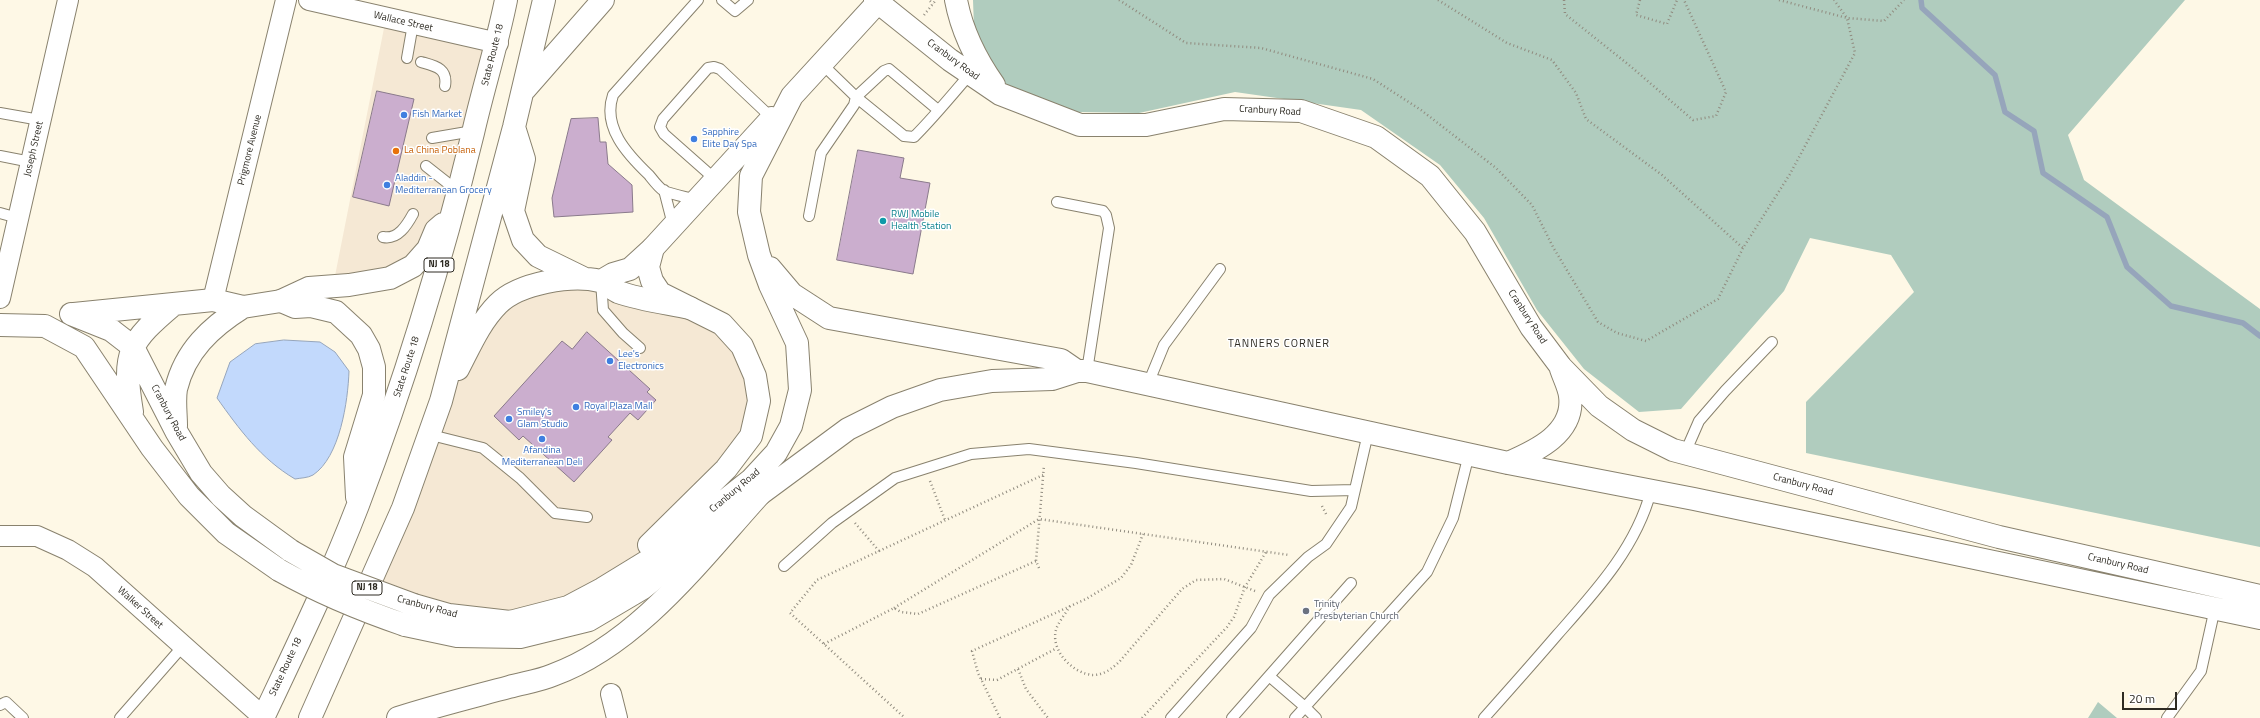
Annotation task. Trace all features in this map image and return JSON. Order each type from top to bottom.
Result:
[{"type":"main road","name":"State Route 18","points":[[263,718],[357,507],[402,384],[454,213],[473,131],[498,43],[506,0]]},
{"type":"main road","name":"NJ 18","points":[[310,718],[403,508],[428,434],[441,401],[514,127],[544,0]]},
{"type":"main road","points":[[522,91],[603,0]]},
{"type":"main road","points":[[956,0],[961,24],[978,62],[1000,94]]},
{"type":"main road","name":"Cranbury Road","points":[[71,314],[111,330],[133,347],[176,431],[201,474],[221,496],[243,516],[291,551],[333,575],[414,605],[449,615],[510,622],[568,607],[602,589],[651,558],[751,480],[776,453],[791,426],[800,390],[797,343],[758,255],[749,212],[751,176],[775,121],[792,96],[879,1],[970,74],[1000,94],[1080,125],[1146,125],[1224,109],[1301,111],[1376,137],[1430,176],[1475,232],[1531,327],[1561,367],[1599,406],[1633,430],[1673,450],[1999,536],[2260,596]]},
{"type":"main road","points":[[441,401],[483,322],[499,303],[516,292],[544,282],[593,280],[630,269],[653,248],[716,180],[775,121]]},
{"type":"main road","points":[[514,127],[524,158],[513,211],[523,240],[538,256],[617,291],[690,308]]},
{"type":"main road","points":[[281,301],[309,288],[349,285],[390,278],[413,266],[428,249],[436,230],[454,213]]},
{"type":"main road","points":[[602,589],[643,552],[726,469],[751,436],[759,401],[755,376],[742,346],[722,324],[660,293],[652,281],[648,266],[653,248]]},
{"type":"main road","points":[[758,255],[792,294],[829,318],[1061,360],[1082,371]]},
{"type":"main road","name":"Cranbury Road","points":[[0,324],[71,314],[213,300],[243,307],[281,301]]},
{"type":"main road","points":[[281,301],[295,307],[311,306],[336,312],[361,335],[369,349],[374,367],[374,395],[355,457],[357,507]]},
{"type":"main road","points":[[133,418],[128,386],[128,369],[133,347],[140,335],[149,325],[174,304]]},
{"type":"main road","points":[[176,431],[176,390],[184,364],[204,337],[224,318],[243,307]]},
{"type":"main road","name":"Cranbury Road","points":[[0,324],[45,326],[84,347],[152,448],[206,515],[226,533],[279,570],[316,591],[363,611],[405,625],[457,636],[520,637],[589,620],[643,588],[760,494],[848,429],[892,407],[940,390],[992,381],[1052,379],[1082,371],[1148,384],[1508,463],[1651,491],[2260,618]]},
{"type":"main road","points":[[1508,463],[1531,453],[1556,436],[1568,417],[1570,396],[1561,367]]},
{"type":"main road","points":[[398,718],[426,709],[553,676],[591,658],[622,638],[679,584],[760,494]]},
{"type":"street","name":"Joseph Street","points":[[0,298],[9,216],[31,162],[68,0]]},
{"type":"street","name":"Prigmore Avenue","points":[[213,300],[286,0]]},
{"type":"street","name":"Wallace Street","points":[[309,0],[357,6],[413,24],[498,43]]},
{"type":"street","name":"Walker Street","points":[[0,536],[38,536],[68,550],[95,568],[263,718]]},
{"type":"street","points":[[611,694],[617,718]]},
{"type":"lane","points":[[674,226],[664,190],[622,147],[613,126],[609,106],[613,95],[698,0]]},
{"type":"lane","points":[[722,0],[735,11],[748,0]]},
{"type":"lane","points":[[407,58],[413,24]]},
{"type":"lane","points":[[421,62],[440,68],[444,73],[444,86]]},
{"type":"lane","points":[[822,64],[856,97],[904,136],[914,137],[970,74]]},
{"type":"lane","points":[[716,180],[664,134],[660,127],[663,119],[708,68],[714,67],[720,70],[775,121]]},
{"type":"lane","points":[[809,216],[821,153],[854,105],[856,97],[884,71],[889,69],[938,110]]},
{"type":"lane","points":[[0,112],[40,120]]},
{"type":"lane","points":[[432,138],[473,131]]},
{"type":"lane","points":[[0,156],[31,162]]},
{"type":"lane","points":[[426,166],[459,192]]},
{"type":"lane","points":[[664,190],[697,200]]},
{"type":"lane","points":[[1057,202],[1103,211],[1109,221],[1109,228],[1082,371]]},
{"type":"lane","points":[[383,237],[387,238],[404,230],[413,214]]},
{"type":"lane","points":[[1148,384],[1164,346],[1220,268]]},
{"type":"lane","points":[[593,280],[603,310],[623,333],[640,348]]},
{"type":"lane","points":[[1686,453],[1699,421],[1725,391],[1772,342]]},
{"type":"lane","points":[[1171,718],[1251,628],[1269,595],[1308,557],[1326,544],[1351,507],[1368,432]]},
{"type":"lane","points":[[428,434],[483,448],[520,478],[555,513],[587,517]]},
{"type":"lane","points":[[784,566],[846,513],[895,478],[971,454],[1029,449],[1136,463],[1311,491],[1355,490]]},
{"type":"lane","points":[[1295,718],[1427,572],[1453,518],[1469,454]]},
{"type":"lane","points":[[1484,718],[1608,575],[1632,539],[1646,511],[1651,491]]},
{"type":"lane","points":[[1232,718],[1351,583]]},
{"type":"lane","points":[[2166,718],[2201,671],[2215,608]]},
{"type":"lane","points":[[120,718],[183,646]]},
{"type":"lane","points":[[1269,676],[1316,718]]},
{"type":"lane","points":[[0,705],[6,702],[23,718]]},
{"type":"path","points":[[919,20],[936,0]]},
{"type":"path","points":[[1119,0],[1186,43],[1261,48],[1373,79],[1421,110],[1496,168],[1532,205],[1553,247],[1598,322],[1617,333],[1646,341],[1718,299],[1743,248],[1790,174],[1855,53],[1847,18],[1834,0]]},
{"type":"path","points":[[1438,0],[1507,43],[1552,60],[1576,94],[1586,119],[1662,175],[1743,248]]},
{"type":"path","points":[[1564,0],[1565,14],[1629,65],[1693,120],[1716,116],[1726,92],[1684,0]]},
{"type":"path","points":[[1640,0],[1636,15],[1667,24],[1677,0]]},
{"type":"path","points":[[1779,0],[1847,18],[1884,21],[1904,0]]},
{"type":"path","points":[[930,1],[933,4]]},
{"type":"path","points":[[1039,568],[1036,561],[1046,451]]},
{"type":"path","points":[[925,468],[945,520]]},
{"type":"path","points":[[906,718],[790,613],[816,580],[1043,475]]},
{"type":"path","points":[[1322,506],[1327,514],[1326,521]]},
{"type":"path","points":[[846,513],[879,551]]},
{"type":"path","points":[[824,644],[894,608],[1040,519],[1296,556]]},
{"type":"path","points":[[1000,718],[981,679],[972,651],[1070,606],[1121,578],[1131,565],[1143,534]]},
{"type":"path","points":[[1142,718],[1227,627],[1234,617],[1245,587],[1266,552]]},
{"type":"path","points":[[894,608],[901,612],[918,614],[1036,561]]},
{"type":"path","points":[[1070,606],[1056,628],[1055,640],[1067,663],[1082,673],[1095,675],[1110,671],[1182,589],[1196,580],[1209,578],[1224,579],[1269,595]]},
{"type":"path","points":[[981,679],[997,680],[1058,648]]},
{"type":"path","points":[[1018,669],[1026,689],[1048,718]]},
{"type":"shaded area","points":[[386,18],[498,43],[459,192],[413,266],[333,286]]},
{"type":"shaded area","points":[[586,279],[722,324],[755,376],[751,436],[643,552],[602,589],[510,622],[367,587],[427,434],[499,303]]},
{"type":"green space","points":[[973,0],[2185,0],[2068,135],[2084,180],[2260,309],[2260,547],[1806,453],[1806,402],[1914,292],[1891,255],[1810,238],[1784,291],[1681,409],[1639,412],[1584,369],[1537,310],[1484,218],[1440,165],[1361,110],[1235,92],[1139,113],[1078,112],[1005,86],[974,28]]},
{"type":"green space","points":[[2098,702],[2117,718],[2088,718]]},
{"type":"water","points":[[284,340],[320,342],[335,352],[349,371],[347,397],[341,428],[330,455],[322,467],[313,475],[295,479],[261,453],[242,432],[217,398],[230,362],[255,344]]},
{"type":"building","points":[[377,91],[414,99],[389,206],[353,197]]},
{"type":"building","points":[[598,118],[600,142],[606,142],[608,164],[632,185],[633,212],[554,217],[552,198],[571,119]]},
{"type":"building","name":"RWJ Mobile Health Station","points":[[858,150],[904,158],[900,178],[930,183],[913,274],[837,260]]},
{"type":"building","name":"Royal Plaza Mall","points":[[587,332],[650,389],[647,392],[656,400],[638,420],[630,413],[608,437],[612,440],[574,482],[523,436],[519,440],[494,416],[562,341],[572,349]]},
{"type":"waterway","points":[[1921,0],[1922,8],[1995,75],[2005,112],[2034,131],[2043,173],[2107,217],[2127,267],[2171,306],[2243,323],[2260,336]]},
{"type":"place","name":"Fish Market","points":[[404,115]]},
{"type":"place","name":"Sapphire Elite Day Spa","points":[[694,139]]},
{"type":"place","name":"La China Poblana","points":[[396,151]]},
{"type":"place","name":"Aladdin - Mediterranean Grocery","points":[[387,185]]},
{"type":"place","name":"RWJ Mobile Health Station","points":[[883,221]]},
{"type":"place","name":"Lee's Electronics","points":[[610,361]]},
{"type":"place","name":"Royal Plaza Mall","points":[[576,407]]},
{"type":"place","name":"Smiley's Glam Studio","points":[[509,419]]},
{"type":"place","name":"Afandina Mediterranean Deli","points":[[542,439]]},
{"type":"place","name":"Trinity Presbyterian Church","points":[[1306,611]]},
{"type":"district","name":"TANNERS CORNER","points":[[1279,344]]}]
